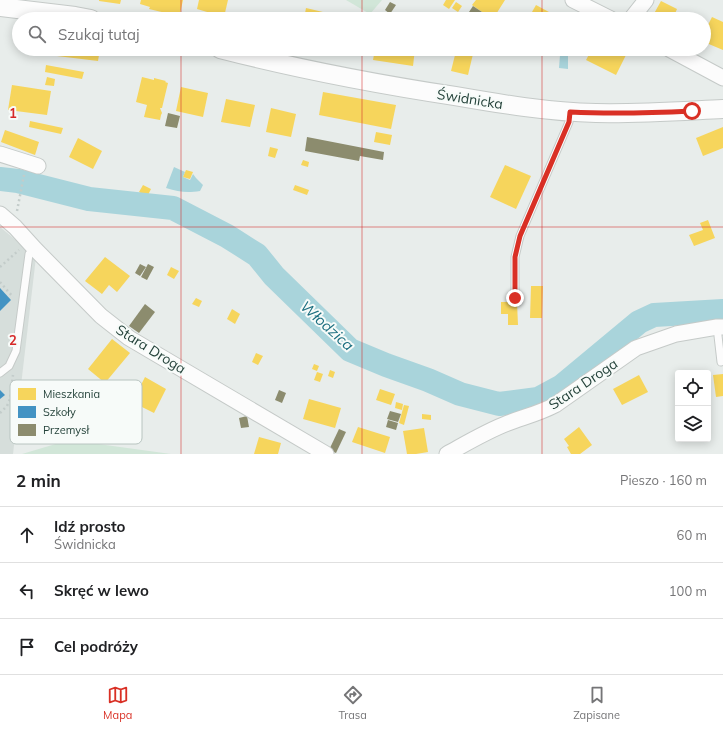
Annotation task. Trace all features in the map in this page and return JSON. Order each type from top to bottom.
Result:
[{"type":"street","points":[[573,0],[596,12]]},
{"type":"street","points":[[637,12],[646,0]]},
{"type":"street","points":[[0,7],[42,12]]},
{"type":"street","name":"Świdnicka","points":[[248,56],[335,76],[521,107],[596,113],[652,113],[723,109]]},
{"type":"street","points":[[682,56],[723,78]]},
{"type":"street","points":[[0,154],[38,166]]},
{"type":"street","name":"Stara Droga","points":[[0,214],[101,316],[129,338],[326,454]]},
{"type":"street","name":"Stara Droga","points":[[447,454],[493,429],[555,406],[636,348],[676,334],[720,327]]},
{"type":"lane","points":[[515,298],[515,257],[520,236],[569,122],[570,112]]},
{"type":"lane","points":[[0,373],[8,366],[16,351],[29,254],[35,249]]},
{"type":"lane","points":[[720,327],[721,362]]},
{"type":"path","points":[[17,212],[24,172]]},
{"type":"path","points":[[0,267],[20,249]]},
{"type":"path","points":[[0,282],[22,307]]},
{"type":"path","points":[[12,380],[13,375]]},
{"type":"path","points":[[0,413],[7,406],[10,399]]},
{"type":"shaded area","points":[[0,227],[36,257],[22,380],[10,380],[10,444],[14,444],[13,454],[0,454]]},
{"type":"green space","points":[[346,0],[382,0],[372,12],[367,12]]},
{"type":"green space","points":[[56,444],[98,444],[171,454],[22,454]]},
{"type":"water","points":[[560,56],[568,56],[568,69],[559,68]]},
{"type":"water","points":[[174,167],[185,172],[183,177],[190,180],[193,174],[203,185],[200,191],[183,192],[166,188]]},
{"type":"building: Mieszkania","points":[[99,0],[121,0],[120,4]]},
{"type":"building: Mieszkania","points":[[141,0],[183,0],[180,12],[162,12],[149,9],[150,7],[140,4]]},
{"type":"building: Mieszkania","points":[[199,0],[228,0],[225,12],[207,12],[197,9]]},
{"type":"building: Mieszkania","points":[[446,0],[455,0],[449,9],[443,5]]},
{"type":"building: Mieszkania","points":[[476,0],[505,0],[497,12],[482,12],[472,5]]},
{"type":"building: Mieszkania","points":[[661,1],[677,9],[676,12],[655,12]]},
{"type":"building: Mieszkania","points":[[456,2],[462,6],[458,12],[452,8]]},
{"type":"building: Mieszkania","points":[[536,5],[549,12],[532,12]]},
{"type":"building: Mieszkania","points":[[306,8],[323,12],[305,12]]},
{"type":"building: Mieszkania","points":[[712,17],[723,22],[723,50],[711,45]]},
{"type":"building: Mieszkania","points":[[57,56],[99,56],[98,61]]},
{"type":"building: Mieszkania","points":[[374,56],[414,56],[413,66],[373,60]]},
{"type":"building: Mieszkania","points":[[455,56],[473,56],[468,75],[451,71]]},
{"type":"building: Mieszkania","points":[[588,56],[626,56],[616,75],[586,60]]},
{"type":"building: Mieszkania","points":[[46,65],[84,72],[82,79],[45,72]]},
{"type":"building: Mieszkania","points":[[47,77],[55,79],[54,86],[45,85]]},
{"type":"building: Mieszkania","points":[[142,77],[154,80],[154,78],[166,81],[165,82],[168,83],[162,108],[160,108],[162,113],[160,120],[144,117],[147,105],[136,102]]},
{"type":"building: Mieszkania","points":[[12,85],[51,91],[47,115],[8,110]]},
{"type":"building: Mieszkania","points":[[181,87],[208,93],[203,117],[176,111]]},
{"type":"building: Mieszkania","points":[[323,92],[396,105],[391,129],[319,115]]},
{"type":"building: Mieszkania","points":[[226,99],[255,105],[250,127],[221,122]]},
{"type":"building: Mieszkania","points":[[271,108],[296,114],[291,137],[266,132]]},
{"type":"building: Mieszkania","points":[[30,121],[63,128],[61,134],[29,127]]},
{"type":"building: Mieszkania","points":[[723,127],[723,148],[703,156],[696,138]]},
{"type":"building: Mieszkania","points":[[5,130],[39,142],[35,155],[1,142]]},
{"type":"building: Mieszkania","points":[[376,132],[392,135],[390,145],[374,142]]},
{"type":"building: Mieszkania","points":[[78,138],[102,151],[93,169],[69,157]]},
{"type":"building: Mieszkania","points":[[270,147],[278,149],[275,158],[268,156]]},
{"type":"building: Mieszkania","points":[[303,160],[309,162],[308,167],[301,165]]},
{"type":"building: Mieszkania","points":[[505,165],[531,176],[516,209],[490,197]]},
{"type":"building: Mieszkania","points":[[186,170],[193,172],[190,179],[183,177]]},
{"type":"building: Mieszkania","points":[[143,185],[151,189],[147,197],[139,192]]},
{"type":"building: Mieszkania","points":[[295,185],[309,190],[307,195],[293,190]]},
{"type":"building: Mieszkania","points":[[708,220],[715,238],[694,246],[689,235],[703,230],[700,223]]},
{"type":"building: Mieszkania","points":[[105,257],[130,276],[117,292],[109,285],[102,294],[85,281]]},
{"type":"building: Mieszkania","points":[[171,267],[179,271],[174,279],[167,275]]},
{"type":"building: Mieszkania","points":[[531,286],[543,286],[542,318],[530,318]]},
{"type":"building: Mieszkania","points":[[196,298],[202,301],[199,307],[192,304]]},
{"type":"building: Mieszkania","points":[[501,302],[517,302],[518,325],[508,325],[508,314],[501,314]]},
{"type":"building: Mieszkania","points":[[232,309],[240,314],[235,324],[227,319]]},
{"type":"building: Mieszkania","points":[[112,339],[130,353],[108,380],[101,380],[88,369]]},
{"type":"building: Mieszkania","points":[[256,353],[263,356],[258,365],[252,362]]},
{"type":"building: Mieszkania","points":[[314,364],[319,366],[317,371],[312,369]]},
{"type":"building: Mieszkania","points":[[330,370],[335,372],[333,378],[328,376]]},
{"type":"building: Mieszkania","points":[[317,372],[323,374],[320,382],[314,380]]},
{"type":"building: Mieszkania","points":[[723,374],[723,396],[716,397],[713,375]]},
{"type":"building: Mieszkania","points":[[639,375],[648,392],[622,405],[613,389]]},
{"type":"building: Mieszkania","points":[[145,377],[166,389],[154,413],[142,407],[142,383]]},
{"type":"building: Mieszkania","points":[[380,389],[395,394],[391,405],[376,400]]},
{"type":"building: Mieszkania","points":[[309,399],[341,408],[335,428],[303,419]]},
{"type":"building: Mieszkania","points":[[396,402],[403,404],[402,410],[395,408]]},
{"type":"building: Mieszkania","points":[[404,405],[409,406],[404,425],[399,423]]},
{"type":"building: Mieszkania","points":[[422,414],[431,415],[431,420],[422,419]]},
{"type":"building: Mieszkania","points":[[358,427],[390,437],[385,453],[352,442]]},
{"type":"building: Mieszkania","points":[[579,427],[592,445],[580,454],[571,454],[567,447],[569,446],[564,439]]},
{"type":"building: Mieszkania","points":[[424,428],[428,452],[407,454],[403,431]]},
{"type":"building: Mieszkania","points":[[259,437],[281,443],[278,454],[254,454]]},
{"type":"building: Szkoły","points":[[0,288],[11,300],[0,311]]},
{"type":"building: Szkoły","points":[[0,390],[5,395],[0,399]]},
{"type":"building: Przemysł","points":[[390,2],[396,5],[391,12],[385,10]]},
{"type":"building: Przemysł","points":[[473,6],[482,12],[469,12]]},
{"type":"building: Przemysł","points":[[168,113],[180,116],[177,128],[165,126]]},
{"type":"building: Przemysł","points":[[307,137],[384,152],[383,160],[360,156],[359,161],[305,151]]},
{"type":"building: Przemysł","points":[[140,264],[146,267],[140,276],[135,273]]},
{"type":"building: Przemysł","points":[[148,264],[154,267],[147,280],[141,277]]},
{"type":"building: Przemysł","points":[[145,304],[155,312],[139,333],[129,326]]},
{"type":"building: Przemysł","points":[[279,390],[286,393],[282,403],[275,400]]},
{"type":"building: Przemysł","points":[[390,411],[401,414],[398,422],[387,419]]},
{"type":"building: Przemysł","points":[[247,416],[249,427],[241,428],[239,418]]},
{"type":"building: Przemysł","points":[[388,420],[398,423],[396,430],[386,427]]},
{"type":"building: Przemysł","points":[[339,429],[346,432],[336,453],[329,450]]},
{"type":"waterway","name":"Włodzica","points":[[0,179],[18,181],[89,199],[173,208],[227,236],[257,255],[274,276],[350,350],[460,394],[499,404],[538,399],[562,386],[639,322],[654,315],[723,311]]},
{"type":"route","points":[[515,298],[515,257],[520,236],[569,122],[570,112],[652,113],[692,111]]}]
